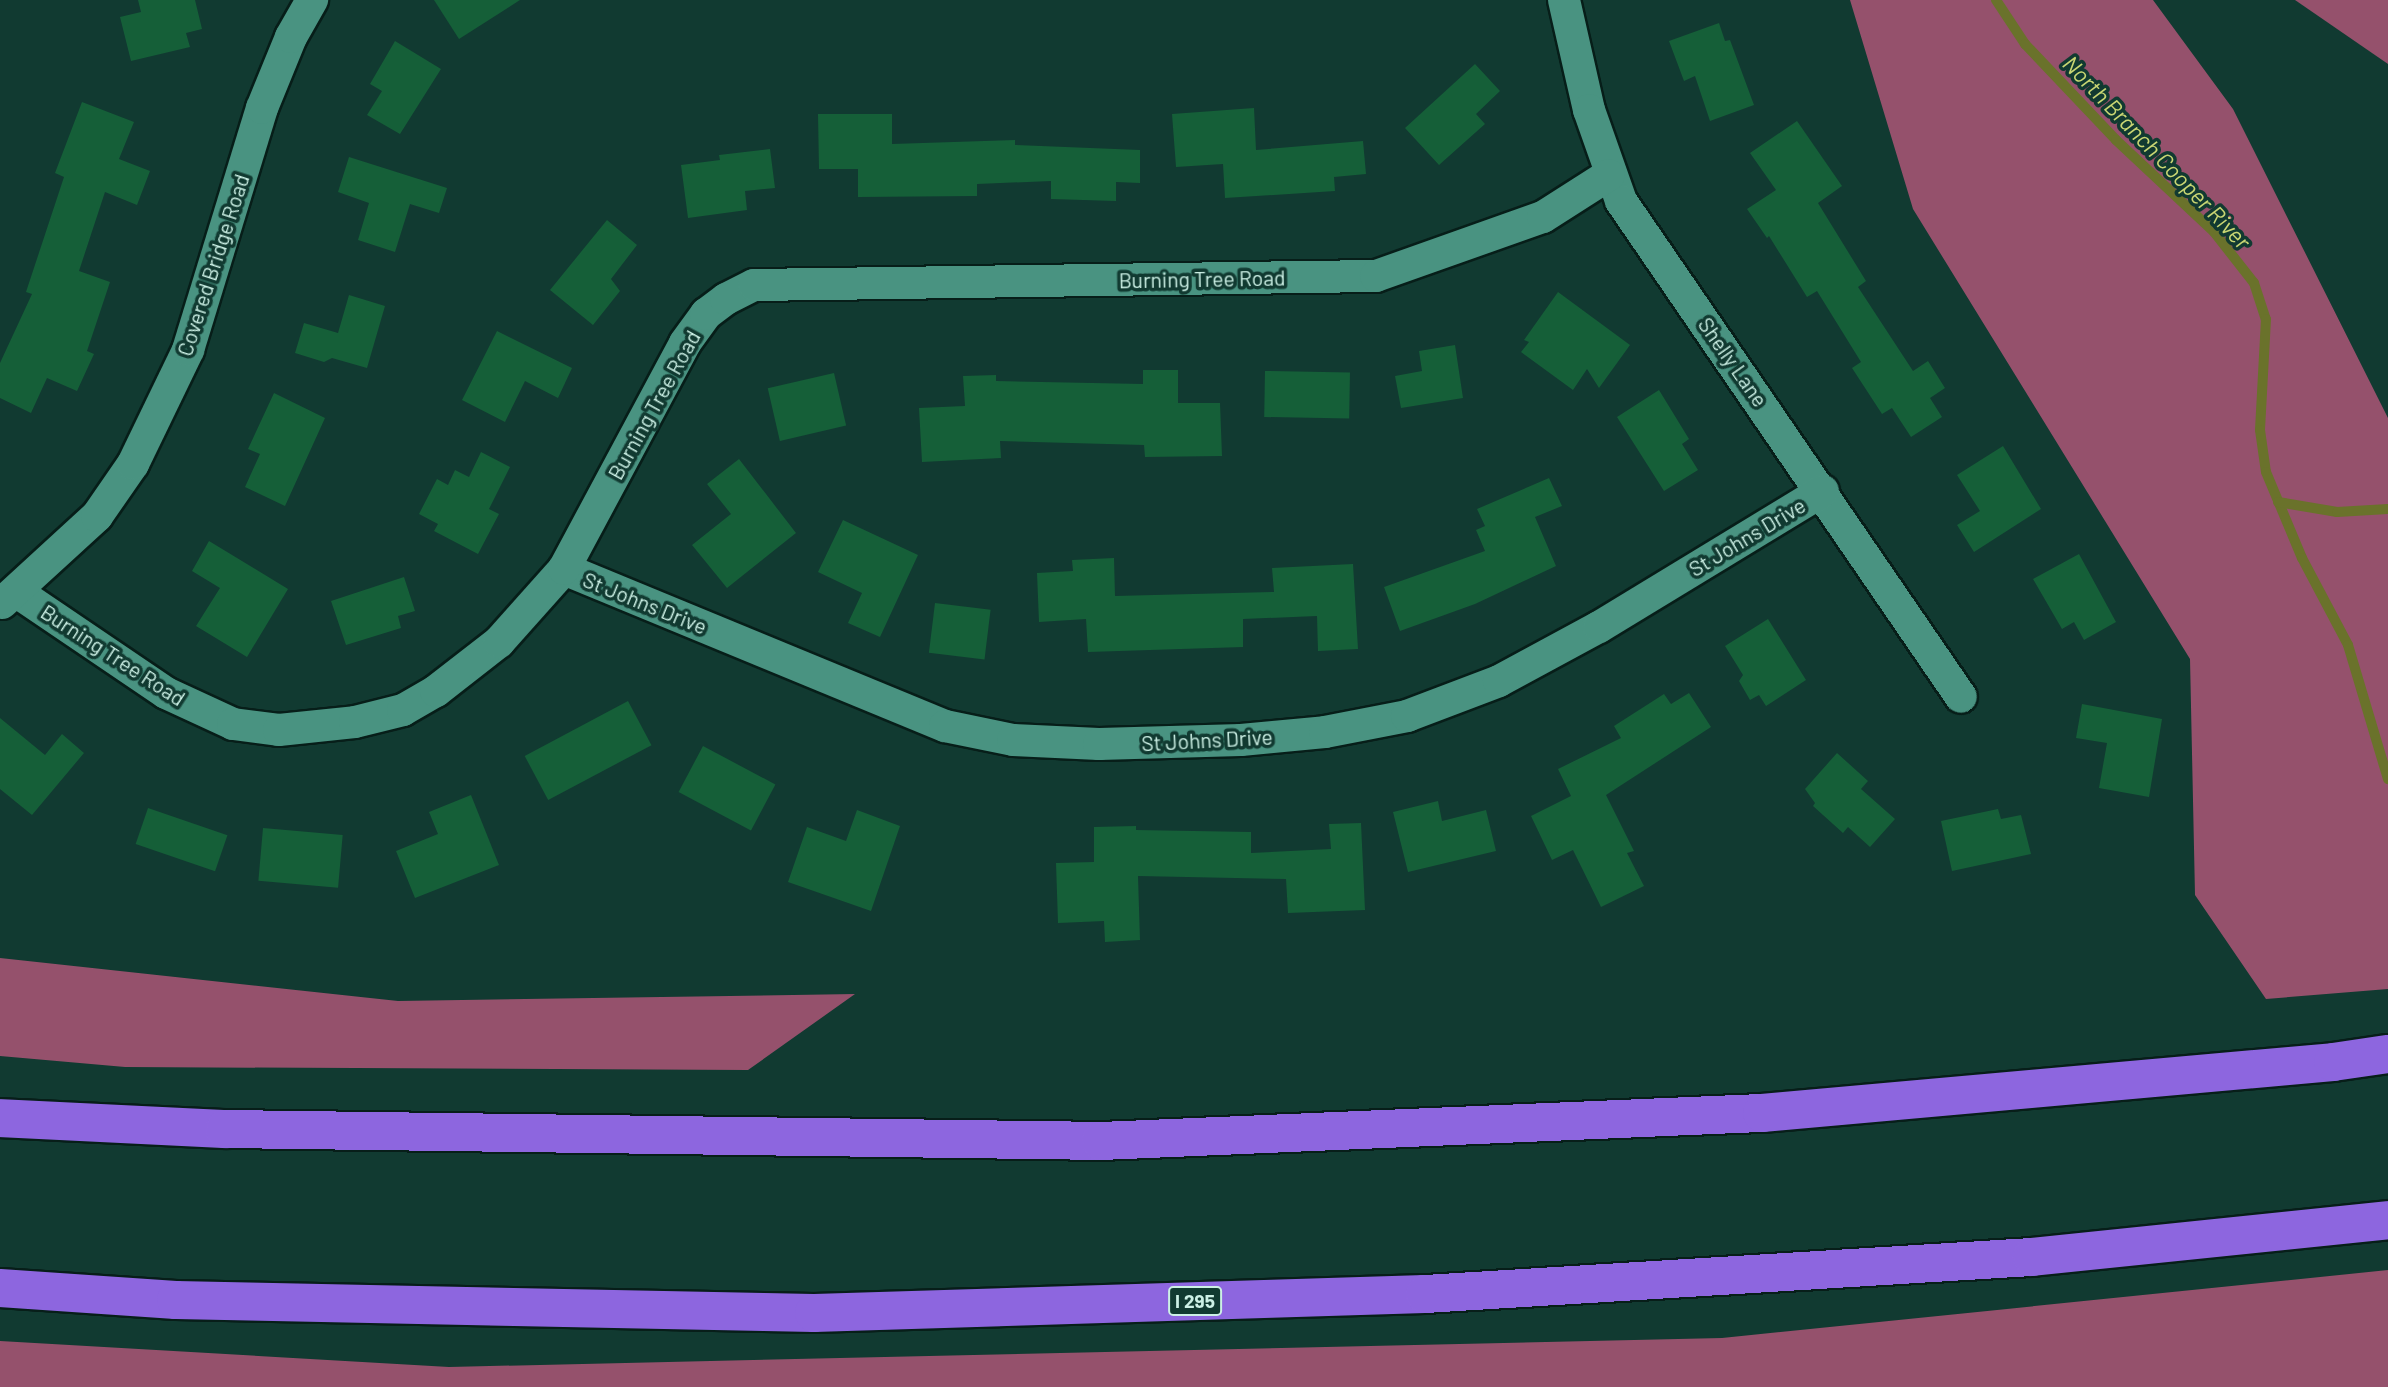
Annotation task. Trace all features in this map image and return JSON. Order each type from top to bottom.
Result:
[{"type":"highway","points":[[0,1118],[225,1129],[1101,1141],[1762,1113],[2333,1062],[2388,1054]]},
{"type":"highway","name":"I 295","points":[[0,1288],[176,1300],[842,1312],[1425,1294],[2032,1257],[2388,1220]]},
{"type":"street","name":"Covered Bridge Road","points":[[8,598],[97,516],[133,464],[188,350],[261,108],[291,37],[312,0]]},
{"type":"street","name":"Shelly Lane","points":[[1564,0],[1586,98],[1609,175],[1621,201],[1961,697]]},
{"type":"street","name":"Burning Tree Road","points":[[8,598],[166,693],[233,724],[279,730],[355,722],[402,710],[436,691],[499,642],[564,569],[685,343],[706,314],[726,299],[754,285],[1377,276],[1543,217],[1609,175]]},
{"type":"street","name":"St Johns Drive","points":[[564,569],[945,726],[1013,740],[1099,744],[1241,740],[1325,733],[1407,716],[1499,681],[1599,627],[1822,491]]},
{"type":"shaded area","points":[[1850,0],[2153,0],[2233,109],[2388,418],[2388,989],[2266,999],[2195,895],[2190,659],[1913,209]]},
{"type":"shaded area","points":[[2295,0],[2388,0],[2388,64]]},
{"type":"shaded area","points":[[0,958],[398,1001],[855,994],[748,1070],[125,1067],[0,1056]]},
{"type":"shaded area","points":[[2388,1270],[2388,1387],[0,1387],[0,1341],[449,1367],[1722,1338]]},
{"type":"building","points":[[138,0],[195,0],[202,29],[186,33],[190,47],[131,61],[120,17],[141,12]]},
{"type":"building","points":[[434,0],[520,0],[459,39]]},
{"type":"building","points":[[1719,23],[1725,41],[1730,40],[1754,105],[1710,121],[1695,76],[1684,81],[1669,41]]},
{"type":"building","points":[[395,41],[441,69],[400,134],[367,115],[382,91],[370,84]]},
{"type":"building","points":[[1475,64],[1500,91],[1476,114],[1485,124],[1439,165],[1405,128]]},
{"type":"building","points":[[82,102],[134,122],[119,159],[150,171],[137,205],[105,192],[79,271],[110,282],[87,351],[94,354],[77,391],[47,378],[31,413],[0,398],[0,363],[32,294],[26,292],[64,177],[55,173]]},
{"type":"building","points":[[1254,108],[1256,150],[1363,141],[1366,174],[1334,177],[1335,191],[1225,198],[1223,164],[1176,167],[1172,114]]},
{"type":"building","points":[[818,114],[892,114],[892,144],[1015,140],[1015,145],[1140,150],[1140,183],[1116,182],[1116,201],[1051,199],[1051,181],[977,184],[977,196],[858,197],[858,169],[819,169]]},
{"type":"building","points":[[1797,121],[1842,186],[1818,203],[1866,281],[1858,287],[1913,371],[1928,361],[1945,388],[1930,398],[1942,417],[1911,437],[1892,408],[1882,414],[1852,368],[1861,362],[1817,291],[1807,297],[1769,236],[1767,238],[1747,209],[1776,190],[1750,153]]},
{"type":"building","points":[[770,149],[775,188],[745,191],[747,210],[688,218],[681,165],[720,160],[719,155]]},
{"type":"building","points":[[349,157],[447,188],[439,213],[410,204],[395,252],[358,240],[369,203],[338,192]]},
{"type":"building","points":[[607,220],[637,245],[611,279],[620,291],[593,325],[550,290]]},
{"type":"building","points":[[1558,292],[1630,345],[1599,388],[1587,369],[1573,390],[1521,352],[1529,342],[1524,340]]},
{"type":"building","points":[[349,295],[385,306],[367,368],[332,358],[324,362],[295,353],[304,323],[338,333]]},
{"type":"building","points":[[497,331],[572,368],[558,398],[525,381],[505,422],[462,400]]},
{"type":"building","points":[[1455,345],[1463,398],[1401,408],[1395,376],[1422,371],[1419,351]]},
{"type":"building","points":[[1143,370],[1178,370],[1178,403],[1220,403],[1222,456],[1145,457],[1144,445],[1000,441],[1001,458],[922,462],[919,408],[965,406],[963,376],[996,375],[996,381],[1143,384]]},
{"type":"building","points":[[1265,371],[1350,372],[1349,418],[1264,417]]},
{"type":"building","points":[[834,373],[846,426],[780,441],[768,388]]},
{"type":"building","points":[[1659,390],[1689,439],[1682,444],[1698,470],[1664,491],[1617,417]]},
{"type":"building","points":[[274,393],[325,418],[285,506],[245,487],[260,454],[248,449]]},
{"type":"building","points":[[2003,446],[2041,509],[1974,552],[1957,525],[1980,511],[1957,475]]},
{"type":"building","points":[[481,452],[510,467],[489,509],[499,514],[478,554],[434,531],[438,524],[419,514],[437,479],[448,485],[455,470],[469,477]]},
{"type":"building","points":[[739,459],[796,533],[727,588],[692,545],[731,514],[707,484]]},
{"type":"building","points":[[1549,478],[1562,506],[1535,517],[1556,566],[1475,604],[1400,631],[1384,587],[1485,551],[1476,530],[1485,526],[1477,509]]},
{"type":"building","points":[[843,520],[918,555],[880,637],[848,623],[862,593],[818,572]]},
{"type":"building","points":[[209,541],[288,589],[247,657],[196,626],[220,588],[192,571]]},
{"type":"building","points":[[2079,554],[2116,622],[2084,640],[2074,622],[2062,629],[2033,579]]},
{"type":"building","points":[[1114,558],[1115,596],[1274,592],[1272,568],[1353,564],[1358,649],[1318,651],[1317,616],[1243,619],[1243,647],[1088,652],[1086,619],[1039,622],[1037,573],[1073,571],[1072,560]]},
{"type":"building","points":[[404,577],[415,611],[398,616],[401,628],[346,645],[331,601]]},
{"type":"building","points":[[935,603],[991,610],[984,659],[929,653]]},
{"type":"building","points":[[1768,619],[1806,680],[1766,706],[1759,695],[1750,700],[1739,681],[1743,675],[1725,646]]},
{"type":"building","points":[[1689,693],[1711,727],[1606,795],[1634,851],[1627,853],[1644,886],[1601,907],[1573,850],[1552,860],[1531,816],[1571,796],[1558,769],[1621,738],[1614,726],[1664,694],[1671,704]]},
{"type":"building","points":[[628,701],[651,745],[548,800],[525,756]]},
{"type":"building","points":[[2082,704],[2162,719],[2149,797],[2099,788],[2107,743],[2076,738]]},
{"type":"building","points":[[0,718],[45,755],[62,734],[84,753],[32,815],[0,789]]},
{"type":"building","points":[[703,746],[775,784],[751,830],[679,792]]},
{"type":"building","points":[[1837,753],[1868,781],[1861,789],[1895,819],[1870,847],[1848,827],[1843,833],[1813,806],[1815,803],[1805,789]]},
{"type":"building","points":[[471,795],[499,865],[415,898],[396,851],[438,834],[429,812]]},
{"type":"building","points":[[1438,801],[1442,821],[1486,810],[1496,851],[1408,872],[1393,812]]},
{"type":"building","points":[[148,808],[227,835],[215,871],[136,844]]},
{"type":"building","points":[[1998,809],[2001,819],[2021,815],[2031,854],[1952,871],[1941,821]]},
{"type":"building","points":[[857,810],[900,826],[871,911],[788,882],[807,827],[846,841]]},
{"type":"building","points":[[1361,823],[1365,910],[1288,913],[1286,879],[1138,876],[1140,940],[1105,942],[1104,921],[1058,923],[1056,863],[1094,862],[1094,827],[1136,826],[1136,830],[1251,832],[1251,853],[1331,849],[1329,824]]},
{"type":"building","points":[[263,828],[343,835],[338,888],[258,881]]},
{"type":"waterway","name":"North Branch Cooper River","points":[[1996,0],[2025,44],[2116,140],[2214,232],[2254,283],[2266,319],[2260,430],[2266,472],[2302,558],[2348,645],[2388,779]]},
{"type":"waterway","points":[[2278,502],[2337,512],[2388,509]]}]
